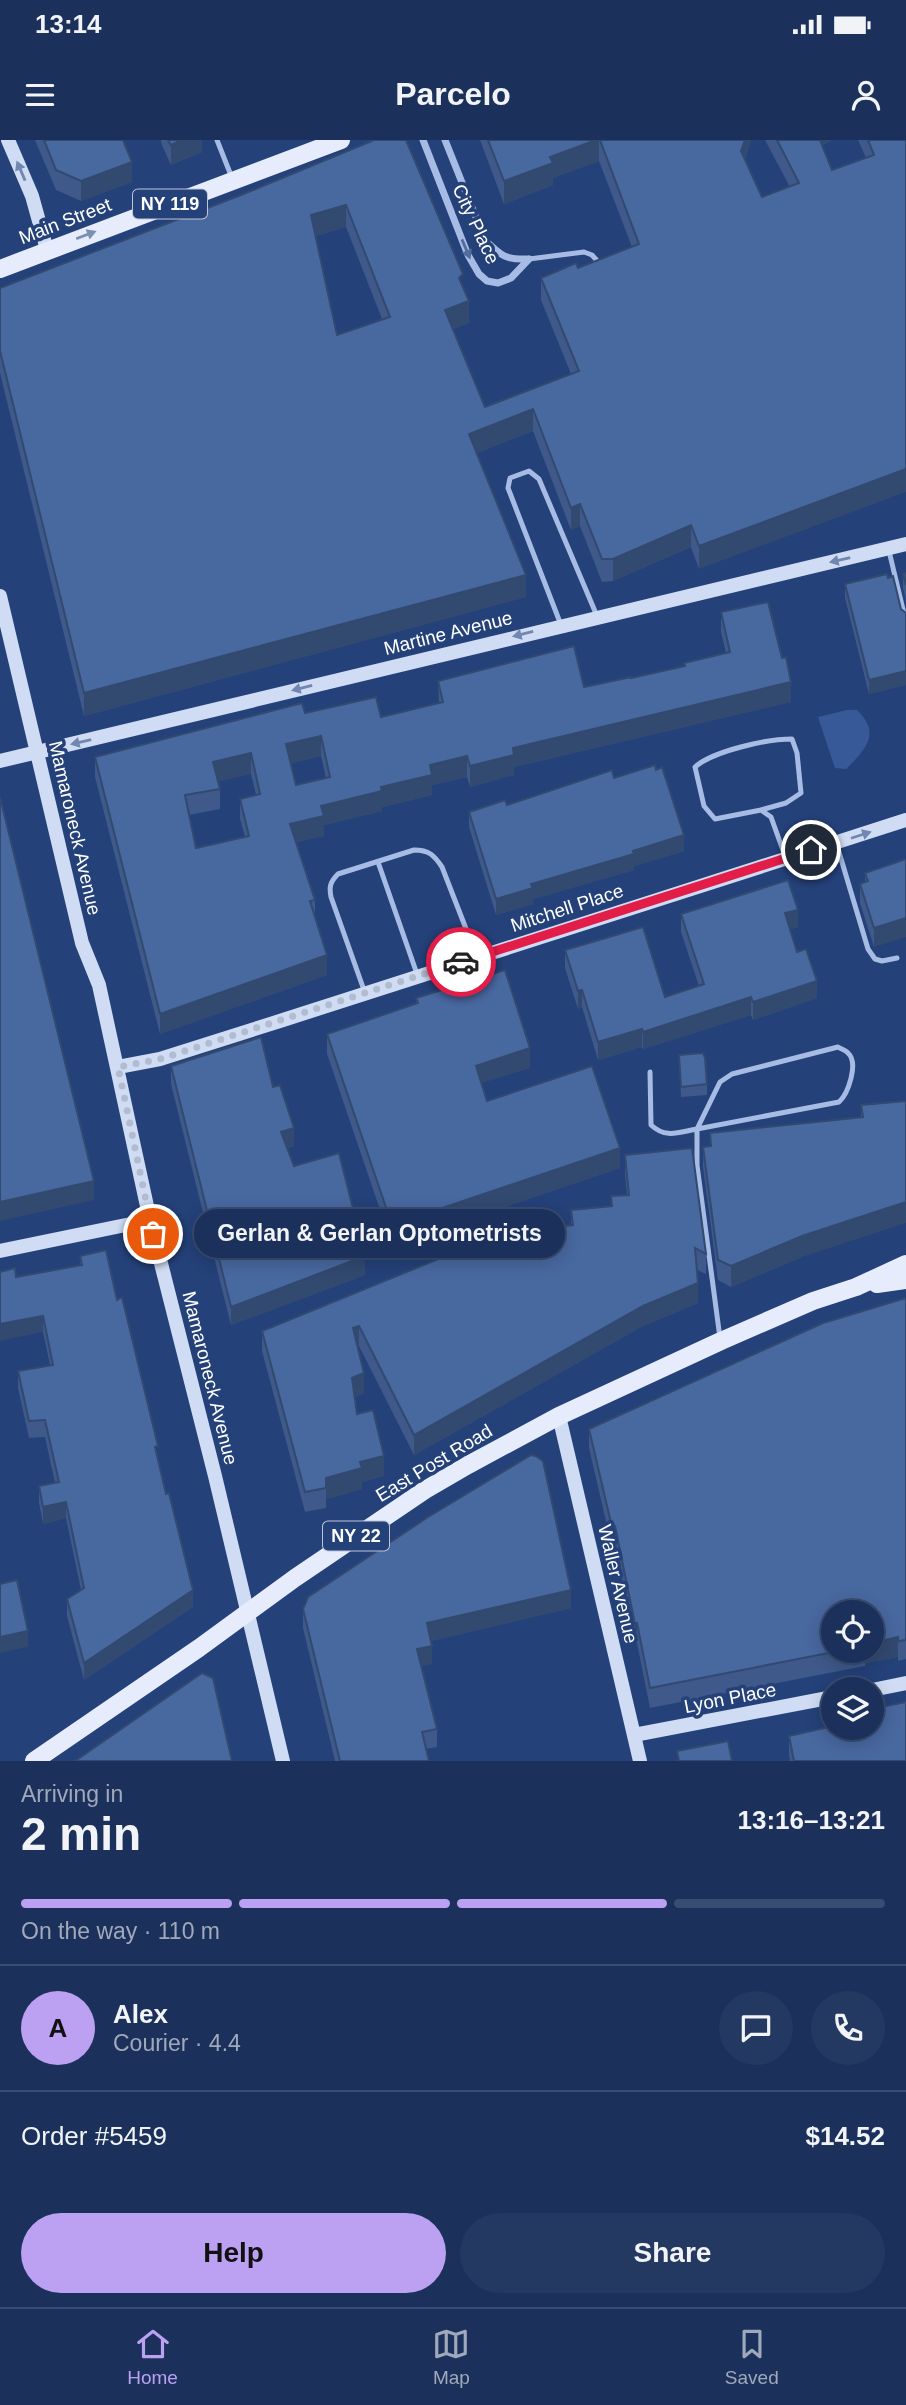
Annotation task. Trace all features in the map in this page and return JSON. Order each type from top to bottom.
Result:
[{"type":"main road","points":[[8,140],[32,196],[47,250]]},
{"type":"main road","name":"Main Street","points":[[0,269],[341,140]]},
{"type":"main road","name":"Martine Avenue","points":[[0,761],[906,544]]},
{"type":"main road","name":"Mamaroneck Avenue","points":[[0,596],[82,943],[99,985],[150,1220],[283,1761]]},
{"type":"main road","name":"Mitchell Place","points":[[118,1067],[160,1059],[906,820]]},
{"type":"main road","points":[[0,1251],[150,1220]]},
{"type":"main road","name":"East Post Road","points":[[34,1761],[425,1490],[559,1416],[721,1341],[906,1264]]},
{"type":"main road","name":"East Post Road","points":[[856,1287],[906,1280]]},
{"type":"main road","name":"Waller Avenue","points":[[559,1416],[640,1761]]},
{"type":"main road","points":[[884,1688],[906,1684]]},
{"type":"main road","name":"Lyon Place","points":[[634,1735],[821,1700]]},
{"type":"street","name":"City Place","points":[[423,140],[468,256],[479,274],[487,281],[498,283],[511,278],[529,258]]},
{"type":"street","name":"City Place","points":[[445,140],[485,240],[497,252],[511,260],[529,258]]},
{"type":"lane","points":[[217,140],[233,181]]},
{"type":"lane","points":[[529,258],[584,252],[592,255],[601,265]]},
{"type":"lane","points":[[561,625],[508,488],[510,478],[529,471],[539,479],[597,616]]},
{"type":"lane","points":[[888,548],[906,622]]},
{"type":"lane","points":[[761,810],[786,803],[801,793],[797,753],[792,740],[778,739],[705,758],[695,767],[704,806],[715,819],[761,810],[771,817],[786,859]]},
{"type":"lane","points":[[836,842],[868,949],[875,959],[882,961],[897,958]]},
{"type":"lane","points":[[365,993],[329,888],[331,880],[338,874],[414,850],[424,850],[434,855],[442,867],[477,957]]},
{"type":"lane","points":[[378,862],[418,976]]},
{"type":"lane","points":[[650,1072],[651,1125],[659,1133],[668,1134],[697,1129],[839,1102],[846,1096],[852,1076],[852,1060],[849,1053],[838,1047],[732,1074],[720,1082],[697,1129],[697,1165],[721,1341]]},
{"type":"shaded area","points":[[857,710],[870,734],[864,748],[846,769],[835,768],[818,717]]},
{"type":"building","points":[[44,140],[123,140],[132,162],[81,181],[56,170]]},
{"type":"building","points":[[168,140],[182,140],[171,145]]},
{"type":"building","points":[[374,140],[406,140],[463,274],[459,278],[469,301],[445,310],[485,407],[579,371],[541,278],[576,263],[578,268],[639,244],[600,140],[745,140],[741,151],[762,197],[799,183],[777,140],[820,140],[832,170],[874,155],[868,140],[906,140],[906,469],[699,546],[691,525],[613,559],[602,559],[580,504],[571,508],[533,409],[469,434],[526,575],[84,693],[0,351],[0,288],[241,195]],"holes":[[[346,205],[390,317],[337,335],[311,215]]]},
{"type":"building","points":[[488,140],[596,140],[550,157],[553,163],[504,181]]},
{"type":"building","points":[[887,574],[888,578],[893,576],[901,609],[906,613],[906,671],[869,680],[845,584]]},
{"type":"building","points":[[768,602],[782,658],[786,657],[791,682],[513,748],[514,755],[470,766],[467,756],[430,765],[432,775],[381,787],[382,791],[321,806],[324,816],[290,824],[315,900],[310,901],[327,955],[160,1014],[95,757],[302,703],[305,713],[376,697],[381,717],[443,702],[438,681],[574,646],[584,687],[685,666],[684,663],[730,652],[721,612]],"holes":[[[321,736],[330,777],[296,785],[286,744]],[[251,753],[260,794],[240,799],[249,836],[196,848],[185,795],[220,789],[213,762]]]},
{"type":"building","points":[[655,765],[656,770],[662,767],[684,835],[633,851],[634,854],[531,884],[533,888],[496,899],[469,812],[505,800],[507,805],[612,770],[614,778]]},
{"type":"building","points":[[0,797],[94,1181],[0,1202]]},
{"type":"building","points":[[906,859],[906,918],[874,928],[860,884],[868,881],[865,873]]},
{"type":"building","points":[[788,880],[798,910],[785,913],[797,952],[806,949],[817,981],[753,1002],[751,997],[643,1032],[642,1029],[598,1042],[582,990],[578,991],[565,950],[643,927],[665,997],[704,984],[681,914]]},
{"type":"building","points":[[505,970],[530,1048],[476,1066],[487,1101],[592,1066],[620,1148],[392,1225],[327,1034],[418,1003],[416,998]]},
{"type":"building","points":[[261,1037],[273,1087],[280,1085],[294,1128],[281,1132],[294,1166],[339,1153],[365,1256],[231,1307],[171,1066]]},
{"type":"building","points":[[703,1053],[707,1084],[681,1087],[679,1055]]},
{"type":"building","points":[[906,1101],[906,1202],[802,1236],[731,1266],[718,1260],[703,1147],[711,1146],[710,1133],[863,1117],[861,1105]]},
{"type":"building","points":[[692,1148],[706,1254],[695,1248],[698,1283],[643,1306],[414,1435],[359,1326],[353,1328],[364,1373],[352,1378],[357,1414],[373,1410],[384,1456],[360,1462],[362,1468],[326,1478],[326,1488],[305,1492],[262,1331],[502,1233],[573,1225],[571,1210],[612,1206],[611,1196],[629,1195],[625,1155]]},
{"type":"building","points":[[106,1250],[117,1300],[122,1297],[158,1446],[155,1447],[166,1494],[169,1493],[193,1590],[84,1663],[67,1599],[84,1588],[66,1502],[43,1507],[39,1486],[59,1482],[45,1420],[29,1421],[18,1371],[53,1365],[43,1316],[0,1324],[0,1272],[15,1268],[16,1277],[82,1265],[80,1256]]},
{"type":"building","points":[[906,1298],[906,1640],[898,1641],[898,1637],[884,1640],[884,1600],[821,1600],[821,1655],[650,1688],[615,1526],[612,1527],[589,1429],[823,1323]]},
{"type":"building","points":[[531,1455],[543,1461],[571,1590],[427,1623],[432,1646],[417,1649],[437,1729],[422,1732],[429,1761],[340,1761],[303,1609],[308,1597],[428,1517]]},
{"type":"building","points":[[17,1580],[28,1631],[0,1637],[0,1584]]},
{"type":"building","points":[[202,1673],[213,1678],[232,1761],[75,1761]]},
{"type":"building","points":[[906,1702],[906,1761],[794,1761],[789,1736],[821,1729],[821,1740],[884,1740],[884,1707]]},
{"type":"building","points":[[728,1741],[732,1761],[679,1761],[677,1751]]},
{"type":"way so far","points":[[153,1234],[118,1067],[160,1059],[461,962]]},
{"type":"place","name":"Gerlan & Gerlan Optometrists","points":[[153,1234]]},
{"type":"route","points":[[461,962],[811,850]]}]
